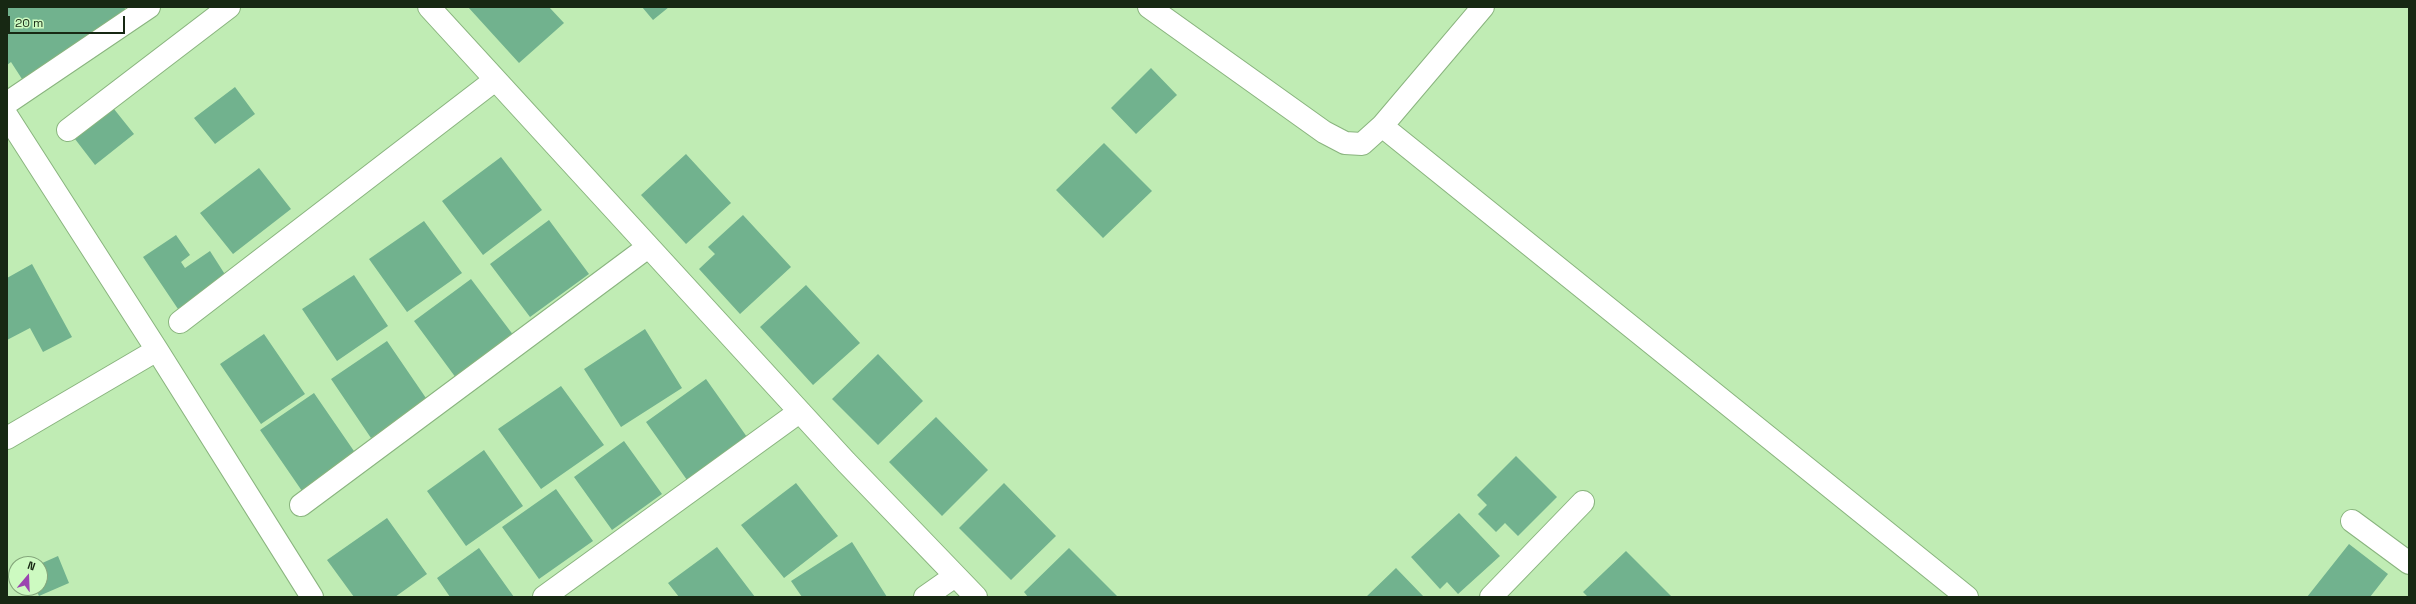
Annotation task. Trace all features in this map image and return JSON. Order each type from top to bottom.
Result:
[{"type":"street","points":[[7,103],[149,7]]},
{"type":"street","points":[[68,130],[229,7]]},
{"type":"street","points":[[429,7],[800,412],[976,597]]},
{"type":"street","points":[[1149,7],[1324,132],[1345,142],[1362,144],[1382,126],[1483,7]]},
{"type":"street","points":[[180,322],[495,80]]},
{"type":"street","points":[[7,116],[157,350],[312,597]]},
{"type":"street","points":[[1382,126],[1967,597]]},
{"type":"street","points":[[300,505],[648,247]]},
{"type":"street","points":[[7,438],[157,350]]},
{"type":"street","points":[[544,597],[800,412]]},
{"type":"street","points":[[1491,597],[1584,502]]},
{"type":"street","points":[[2352,521],[2409,563]]},
{"type":"street","points":[[925,597],[956,576]]},
{"type":"building","points":[[7,7],[124,7],[128,14],[22,79],[11,62],[7,65]]},
{"type":"building","points":[[468,7],[549,7],[564,23],[519,63]]},
{"type":"building","points":[[642,7],[669,7],[653,20]]},
{"type":"building","points":[[1151,68],[1177,95],[1136,134],[1111,108]]},
{"type":"building","points":[[235,87],[255,114],[215,144],[194,118]]},
{"type":"building","points":[[114,109],[134,134],[95,165],[75,139]]},
{"type":"building","points":[[1104,143],[1152,191],[1103,238],[1056,190]]},
{"type":"building","points":[[686,154],[731,203],[686,244],[641,195]]},
{"type":"building","points":[[501,157],[542,210],[483,255],[442,201]]},
{"type":"building","points":[[259,168],[291,209],[233,254],[200,213]]},
{"type":"building","points":[[743,215],[791,267],[740,314],[699,269],[715,254],[708,247]]},
{"type":"building","points":[[549,220],[589,274],[530,317],[490,264]]},
{"type":"building","points":[[424,221],[462,273],[407,312],[369,259]]},
{"type":"building","points":[[176,235],[190,255],[181,262],[185,268],[210,251],[226,276],[178,309],[143,257]]},
{"type":"building","points":[[32,264],[72,337],[43,352],[30,328],[7,340],[7,278]]},
{"type":"building","points":[[354,275],[388,326],[337,361],[302,309]]},
{"type":"building","points":[[471,279],[517,340],[459,382],[414,321]]},
{"type":"building","points":[[806,285],[860,343],[813,385],[760,327]]},
{"type":"building","points":[[645,329],[682,388],[621,427],[584,369]]},
{"type":"building","points":[[264,334],[305,394],[261,424],[220,364]]},
{"type":"building","points":[[387,341],[428,401],[371,438],[331,379]]},
{"type":"building","points":[[878,354],[923,401],[878,445],[832,399]]},
{"type":"building","points":[[706,379],[747,437],[687,480],[646,422]]},
{"type":"building","points":[[561,386],[604,445],[541,489],[498,429]]},
{"type":"building","points":[[314,393],[356,454],[302,491],[260,430]]},
{"type":"building","points":[[936,417],[988,470],[942,516],[889,462]]},
{"type":"building","points":[[624,441],[662,494],[612,530],[574,477]]},
{"type":"building","points":[[484,450],[523,506],[466,546],[427,491]]},
{"type":"building","points":[[1516,456],[1557,497],[1518,536],[1505,523],[1496,532],[1478,514],[1487,505],[1477,495]]},
{"type":"building","points":[[796,483],[838,536],[784,578],[741,525]]},
{"type":"building","points":[[1004,483],[1056,536],[1011,580],[959,528]]},
{"type":"building","points":[[556,489],[593,541],[539,579],[502,527]]},
{"type":"building","points":[[1459,513],[1500,556],[1458,594],[1447,582],[1440,589],[1411,557]]},
{"type":"building","points":[[387,518],[427,574],[395,597],[354,597],[327,560]]},
{"type":"building","points":[[852,542],[887,597],[802,597],[791,581]]},
{"type":"building","points":[[2349,544],[2388,574],[2370,597],[2307,597]]},
{"type":"building","points":[[717,547],[755,597],[679,597],[668,583]]},
{"type":"building","points":[[479,548],[514,597],[450,597],[437,578]]},
{"type":"building","points":[[1069,548],[1118,597],[1028,597],[1024,592]]},
{"type":"building","points":[[1626,551],[1672,597],[1588,597],[1583,592]]},
{"type":"building","points":[[58,556],[69,583],[48,592],[48,560]]},
{"type":"building","points":[[1396,568],[1424,597],[1366,597]]}]
